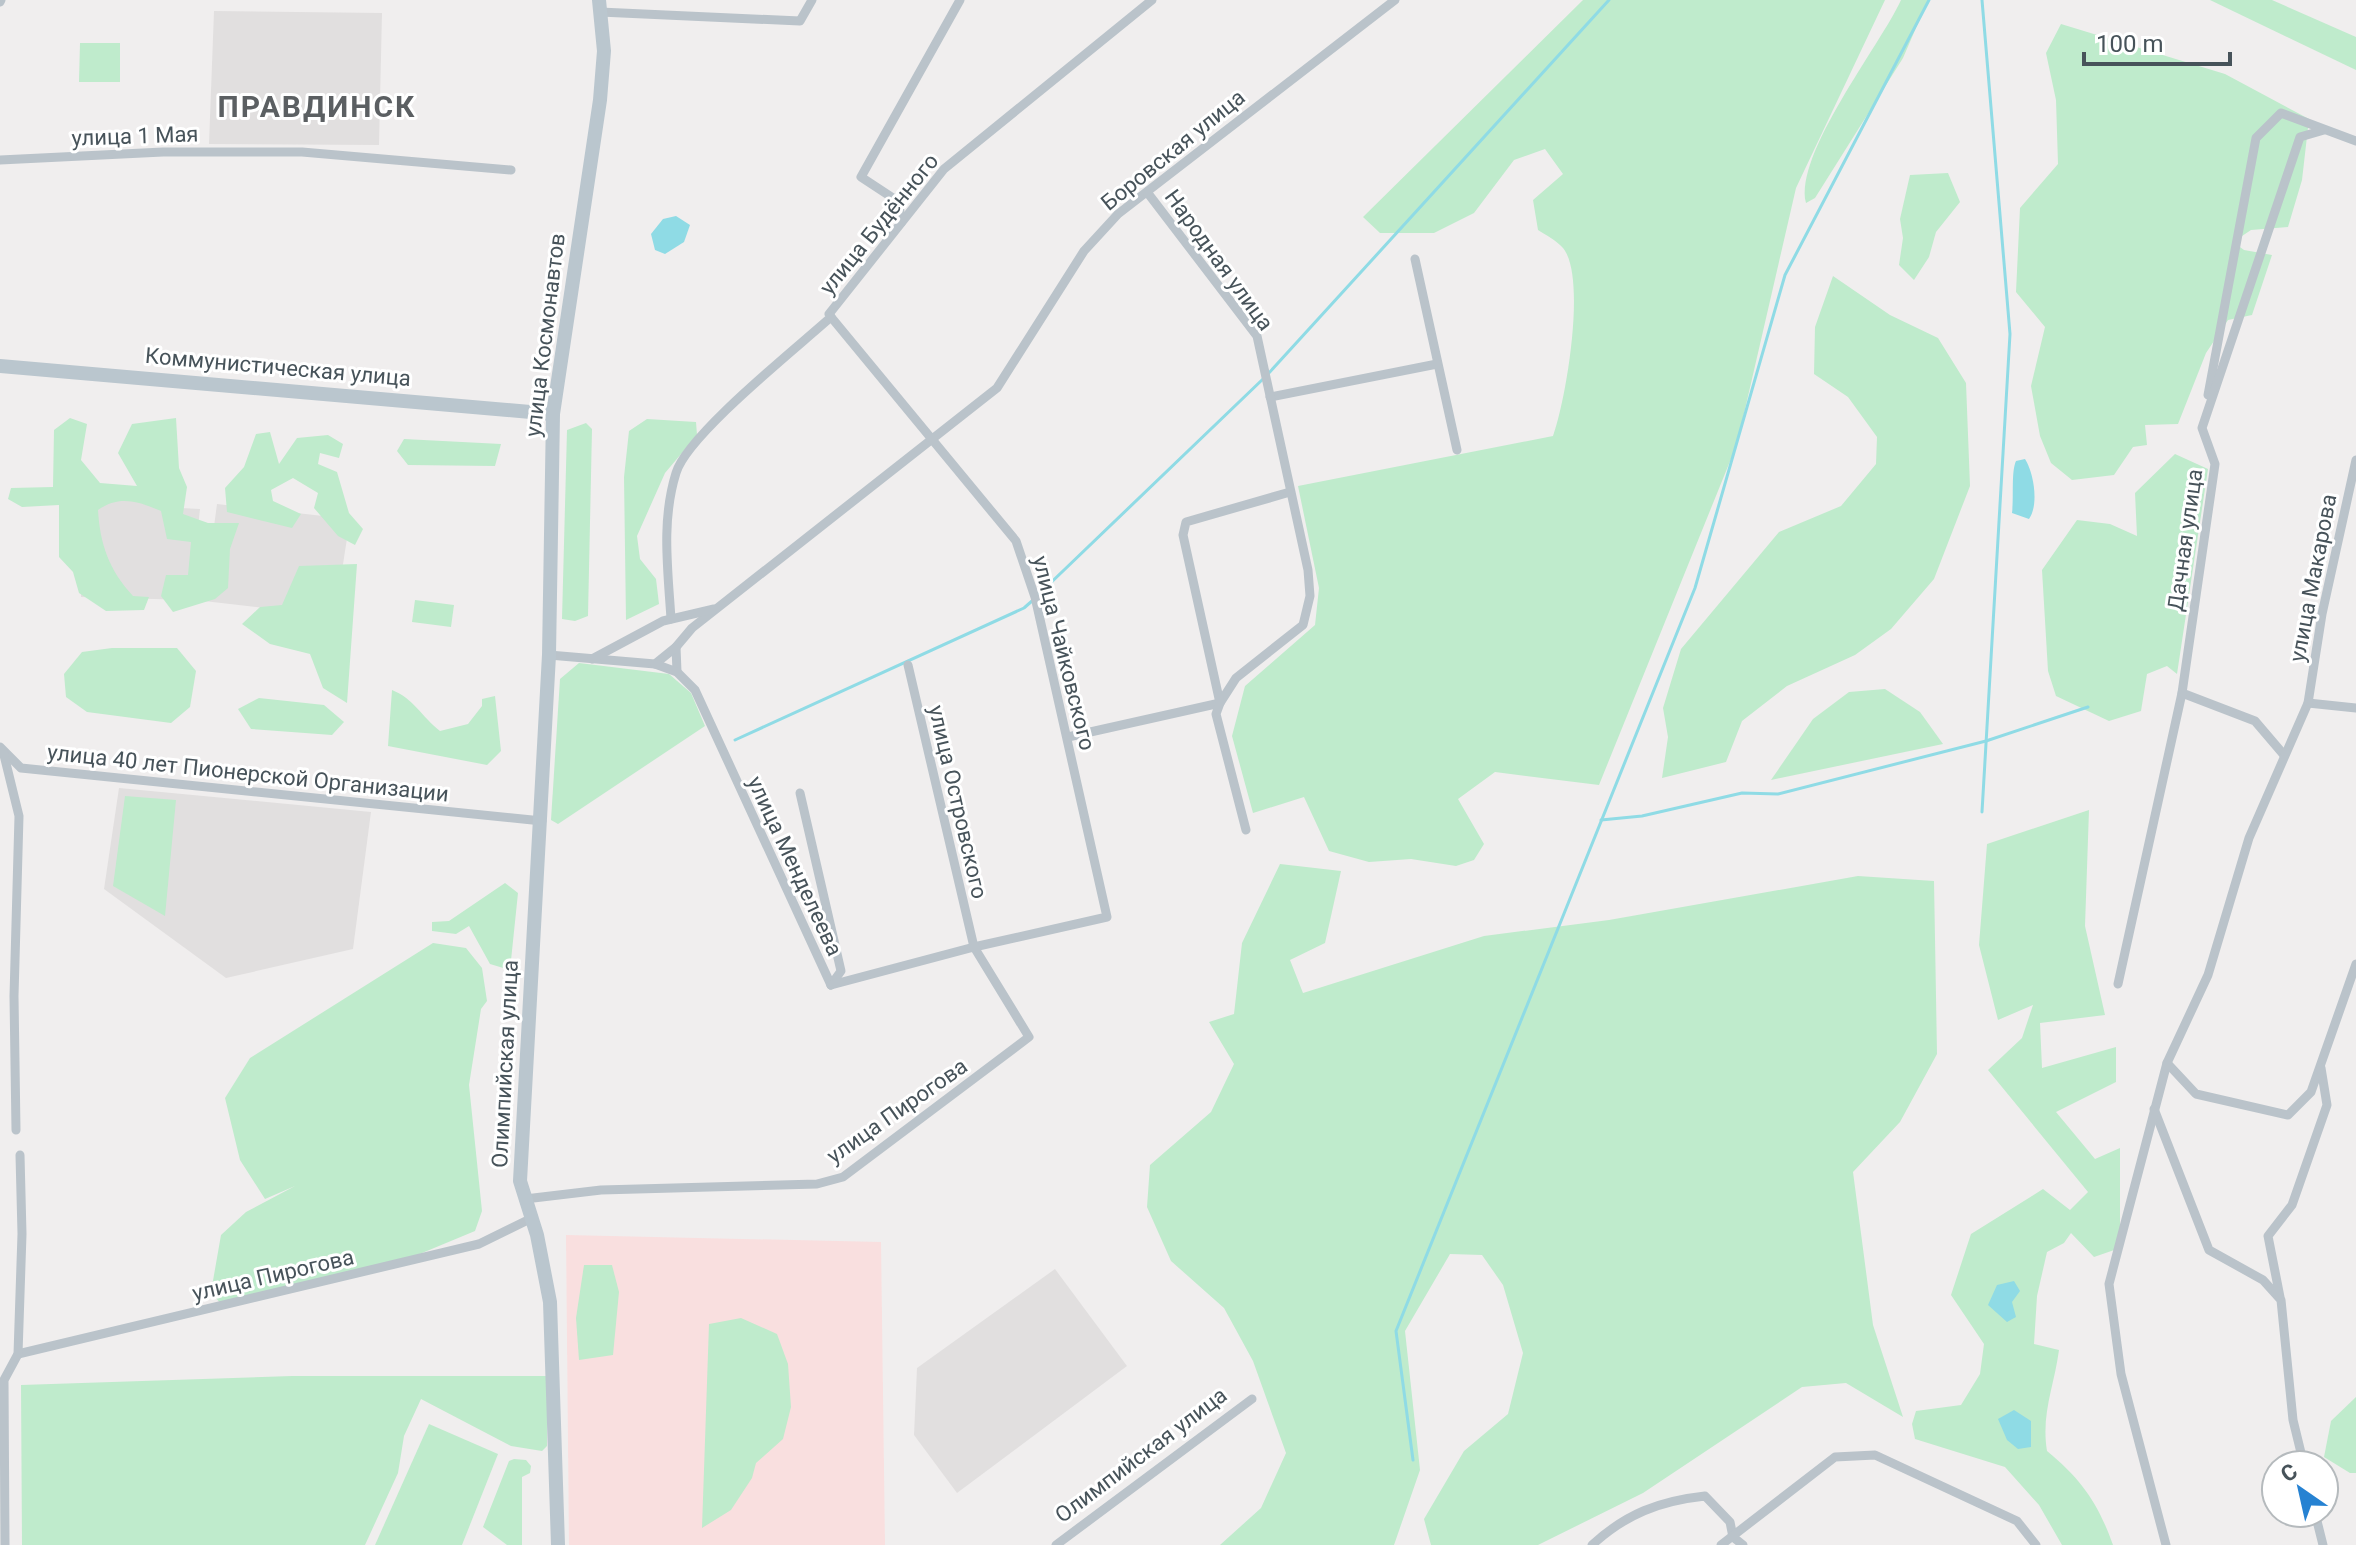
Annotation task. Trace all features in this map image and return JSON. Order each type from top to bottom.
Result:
[{"type":"street","points":[[599,6],[800,21],[812,0]]},
{"type":"street","points":[[901,223],[899,202],[861,177],[960,0]]},
{"type":"street","name":"улица Будённого","points":[[671,619],[665,536],[676,470],[718,417],[831,317],[829,314],[944,169],[1152,0]]},
{"type":"street","name":"Боровская улица","points":[[655,664],[676,647],[692,628],[997,388],[1084,251],[1118,214],[1395,0]]},
{"type":"street","name":"улица Космонавтов","points":[[542,821],[549,655],[553,414],[600,100],[604,51],[599,6]]},
{"type":"street","points":[[2202,428],[2256,138],[2281,113],[2356,141]]},
{"type":"street","points":[[2202,428],[2300,137],[2324,130]]},
{"type":"street","name":"улица 1 Мая","points":[[0,160],[163,152],[302,152],[511,170]]},
{"type":"street","name":"Народная улица","points":[[1147,192],[1257,336],[1308,570],[1310,596],[1303,625],[1236,678],[1220,703]]},
{"type":"street","points":[[1415,259],[1457,450]]},
{"type":"street","name":"улица Чайковского","points":[[831,317],[1016,541],[1035,597],[1068,737],[1107,917],[974,947]]},
{"type":"street","points":[[1270,397],[1437,364]]},
{"type":"street","name":"Коммунистическая улица","points":[[0,366],[553,414]]},
{"type":"street","name":"Дачная улица","points":[[2118,984],[2182,693],[2215,464],[2202,428]]},
{"type":"street","name":"улица Макарова","points":[[2166,1545],[2121,1374],[2109,1284],[2134,1200],[2167,1063],[2208,975],[2249,838],[2308,703],[2322,614],[2356,460]]},
{"type":"street","points":[[1246,830],[1216,714],[1220,703],[1183,535],[1186,522],[1290,492]]},
{"type":"street","name":"Боровская улица","points":[[592,659],[618,642],[671,619],[717,608]]},
{"type":"street","points":[[549,655],[655,664],[677,672],[676,647]]},
{"type":"street","name":"улица Островского","points":[[908,665],[974,947]]},
{"type":"street","name":"улица Менделеева","points":[[677,672],[695,690],[831,985],[841,971],[800,793]]},
{"type":"street","points":[[2182,693],[2255,721],[2284,755]]},
{"type":"street","points":[[1068,737],[1220,703]]},
{"type":"street","points":[[2308,703],[2356,708]]},
{"type":"street","name":"улица 40 лет Пионерской Организации","points":[[1,749],[21,768],[542,821]]},
{"type":"street","name":"улица 40 лет Пионерской Организации","points":[[1,749],[19,816],[14,996],[16,1130]]},
{"type":"street","name":"Олимпийская улица","points":[[542,821],[520,1181],[532,1218],[550,1302],[558,1545]]},
{"type":"street","points":[[831,985],[974,947]]},
{"type":"street","name":"улица Пирогова","points":[[525,1199],[601,1190],[817,1184],[843,1177],[1029,1037],[974,947]]},
{"type":"street","points":[[2167,1063],[2196,1094],[2288,1115],[2311,1092],[2356,964]]},
{"type":"street","points":[[2300,1449],[2293,1420],[2281,1300],[2268,1236],[2292,1205],[2327,1105],[2321,1065]]},
{"type":"street","points":[[2154,1109],[2209,1250],[2263,1280],[2281,1300]]},
{"type":"street","points":[[5,1545],[4,1380],[18,1354],[22,1234],[20,1155]]},
{"type":"street","name":"улица Пирогова","points":[[18,1354],[479,1244],[532,1218]]},
{"type":"street","name":"Олимпийская улица","points":[[1056,1545],[1252,1399]]},
{"type":"street","points":[[1721,1545],[1835,1457],[1875,1455],[2017,1521],[2036,1545]]},
{"type":"street","points":[[1592,1545],[1626,1517],[1667,1500],[1705,1496],[1730,1522],[1733,1537],[1743,1545]]},
{"type":"shaded area","points":[[214,11],[382,13],[379,145],[209,144]]},
{"type":"shaded area","points":[[81,496],[180,500],[181,508],[200,509],[190,600],[81,597]]},
{"type":"shaded area","points":[[217,504],[350,519],[335,616],[204,601]]},
{"type":"shaded area","points":[[119,788],[371,812],[353,949],[226,978],[104,889]]},
{"type":"shaded area","points":[[566,1235],[881,1242],[885,1545],[569,1545]]},
{"type":"shaded area","points":[[1055,1269],[1127,1366],[957,1493],[914,1435],[917,1368]]},
{"type":"green space","points":[[1583,0],[1885,0],[1796,188],[1737,444],[1599,785],[1495,772],[1458,799],[1484,844],[1474,860],[1456,866],[1411,859],[1369,862],[1329,851],[1304,797],[1253,813],[1232,736],[1245,686],[1315,625],[1319,588],[1298,486],[1553,436],[1568,368],[1574,311],[1570,263],[1563,248],[1538,230],[1533,200],[1563,174],[1545,149],[1514,160],[1474,213],[1434,233],[1380,233],[1363,217]]},
{"type":"green space","points":[[1901,0],[1928,0],[1903,58],[1815,198],[1806,203],[1806,182],[1825,129]]},
{"type":"green space","points":[[2210,0],[2272,0],[2356,37],[2356,70]]},
{"type":"green space","points":[[2061,24],[2225,74],[2309,119],[2302,180],[2288,227],[2251,230],[2233,242],[2244,250],[2272,255],[2252,315],[2228,320],[2206,353],[2178,424],[2145,425],[2147,445],[2133,447],[2114,475],[2072,480],[2051,463],[2040,436],[2031,386],[2045,327],[2016,292],[2020,208],[2058,164],[2056,100],[2046,53]]},
{"type":"green space","points":[[80,43],[120,43],[120,82],[79,82]]},
{"type":"green space","points":[[1948,173],[1960,202],[1936,232],[1929,257],[1914,280],[1899,265],[1903,238],[1900,219],[1910,175]]},
{"type":"green space","points":[[1833,276],[1890,315],[1938,338],[1966,383],[1970,486],[1934,579],[1891,629],[1855,655],[1787,686],[1742,721],[1726,762],[1662,778],[1668,737],[1663,708],[1681,649],[1779,532],[1841,506],[1876,464],[1877,437],[1848,397],[1814,374],[1815,327]]},
{"type":"green space","points":[[70,418],[87,424],[81,460],[100,483],[137,486],[118,453],[132,424],[176,418],[179,468],[187,487],[183,514],[208,523],[239,523],[230,549],[228,588],[215,599],[173,612],[161,596],[166,575],[188,575],[191,542],[167,539],[161,511],[136,502],[121,501],[98,510],[101,534],[107,556],[125,586],[133,596],[149,597],[144,610],[106,611],[79,593],[73,572],[59,557],[59,505],[22,507],[8,499],[11,488],[53,487],[54,430]]},
{"type":"green space","points":[[647,419],[696,422],[697,435],[665,473],[637,536],[640,559],[656,579],[659,604],[626,620],[624,477],[629,431]]},
{"type":"green space","points":[[586,423],[592,429],[588,616],[575,621],[562,619],[567,430]]},
{"type":"green space","points":[[270,432],[279,464],[297,438],[328,435],[343,444],[339,458],[320,453],[318,464],[337,472],[349,513],[363,529],[355,545],[338,536],[314,508],[318,493],[293,478],[271,490],[273,501],[301,514],[292,528],[227,512],[225,488],[244,467],[256,434]]},
{"type":"green space","points":[[404,439],[501,444],[495,466],[408,465],[397,451]]},
{"type":"green space","points":[[2175,454],[2208,469],[2177,674],[2167,666],[2147,674],[2141,711],[2109,721],[2056,696],[2048,671],[2042,570],[2077,520],[2110,524],[2137,536],[2135,493]]},
{"type":"green space","points":[[357,564],[347,703],[323,688],[310,654],[270,644],[242,624],[260,607],[282,605],[299,566]]},
{"type":"green space","points":[[415,600],[454,605],[451,627],[412,622]]},
{"type":"green space","points":[[112,648],[177,648],[196,671],[190,707],[171,723],[87,712],[66,697],[64,674],[82,652]]},
{"type":"green space","points":[[579,663],[669,674],[691,693],[705,726],[558,824],[551,820],[560,679]]},
{"type":"green space","points":[[1885,689],[1920,712],[1943,744],[1771,780],[1813,719],[1849,692]]},
{"type":"green space","points":[[392,690],[412,703],[440,731],[468,724],[482,706],[482,699],[495,696],[501,751],[487,765],[388,746]]},
{"type":"green space","points":[[259,698],[324,705],[344,722],[332,735],[251,729],[238,709]]},
{"type":"green space","points":[[125,796],[176,800],[165,916],[113,886]]},
{"type":"green space","points":[[2089,810],[2085,926],[2105,1015],[2040,1023],[2042,1068],[2116,1047],[2116,1082],[2056,1112],[2095,1159],[2120,1148],[2120,1248],[2094,1257],[2071,1233],[2064,1243],[2047,1252],[2037,1296],[2034,1344],[2059,1350],[2047,1413],[2047,1451],[2088,1493],[2113,1545],[2062,1545],[2039,1505],[2005,1467],[1915,1439],[1912,1424],[1916,1411],[1961,1405],[1980,1374],[1984,1344],[1951,1295],[1971,1234],[2043,1189],[2070,1210],[2088,1192],[1988,1070],[2022,1038],[2033,1005],[1998,1020],[1979,945],[1987,844]]},
{"type":"green space","points":[[1280,864],[1341,871],[1325,943],[1290,960],[1303,993],[1484,936],[1609,920],[1858,876],[1934,881],[1937,1054],[1900,1122],[1853,1172],[1873,1325],[1903,1417],[1846,1383],[1802,1387],[1643,1493],[1538,1545],[1431,1545],[1424,1519],[1464,1451],[1508,1414],[1523,1353],[1503,1285],[1482,1255],[1450,1254],[1405,1331],[1420,1470],[1394,1545],[1220,1545],[1261,1508],[1286,1453],[1253,1361],[1224,1308],[1171,1261],[1147,1207],[1150,1165],[1211,1112],[1234,1064],[1209,1022],[1234,1014],[1242,943]]},
{"type":"green space","points":[[505,883],[518,893],[510,970],[490,964],[469,926],[456,934],[432,931],[432,922],[449,921]]},
{"type":"green space","points":[[433,943],[466,948],[482,968],[487,1001],[481,1009],[469,1085],[482,1211],[475,1231],[410,1258],[221,1304],[211,1292],[221,1235],[246,1212],[295,1186],[265,1199],[240,1160],[225,1098],[250,1058]]},
{"type":"green space","points":[[584,1265],[612,1265],[619,1292],[613,1355],[579,1360],[576,1318]]},
{"type":"green space","points":[[741,1318],[777,1334],[788,1364],[791,1407],[783,1439],[756,1463],[752,1478],[731,1510],[702,1528],[709,1324]]},
{"type":"green space","points":[[292,1376],[547,1376],[547,1446],[542,1451],[511,1446],[421,1399],[404,1436],[398,1473],[365,1545],[22,1545],[21,1385]]},
{"type":"green space","points":[[2356,1397],[2356,1473],[2340,1467],[2340,1449],[2326,1449],[2331,1421]]},
{"type":"green space","points":[[429,1424],[498,1454],[462,1545],[375,1545]]},
{"type":"green space","points":[[526,1460],[531,1466],[530,1473],[522,1477],[522,1545],[507,1545],[483,1527],[509,1461]]},
{"type":"water","points":[[676,216],[690,225],[684,242],[665,254],[655,250],[651,234],[663,219]]},
{"type":"water","points":[[2025,459],[2034,489],[2034,506],[2029,519],[2012,513],[2014,466],[2016,461]]},
{"type":"water","points":[[2014,1281],[2020,1291],[2012,1302],[2016,1317],[2007,1322],[1988,1305],[1997,1285]]},
{"type":"water","points":[[2014,1410],[2031,1421],[2031,1447],[2018,1449],[2007,1440],[1998,1419]]},
{"type":"waterway","points":[[1268,374],[1609,0]]},
{"type":"waterway","points":[[1413,1460],[1396,1331],[1695,588],[1785,275],[1929,0]]},
{"type":"waterway","points":[[1982,0],[2010,334],[1982,812]]},
{"type":"waterway","points":[[1038,595],[1263,379]]},
{"type":"waterway","points":[[735,740],[1024,608],[1032,601]]},
{"type":"waterway","points":[[1601,820],[1642,816],[1742,793],[1778,794],[1986,741],[2088,707]]},
{"type":"district","name":"ПРАВДИНСК","points":[[317,106]]}]
